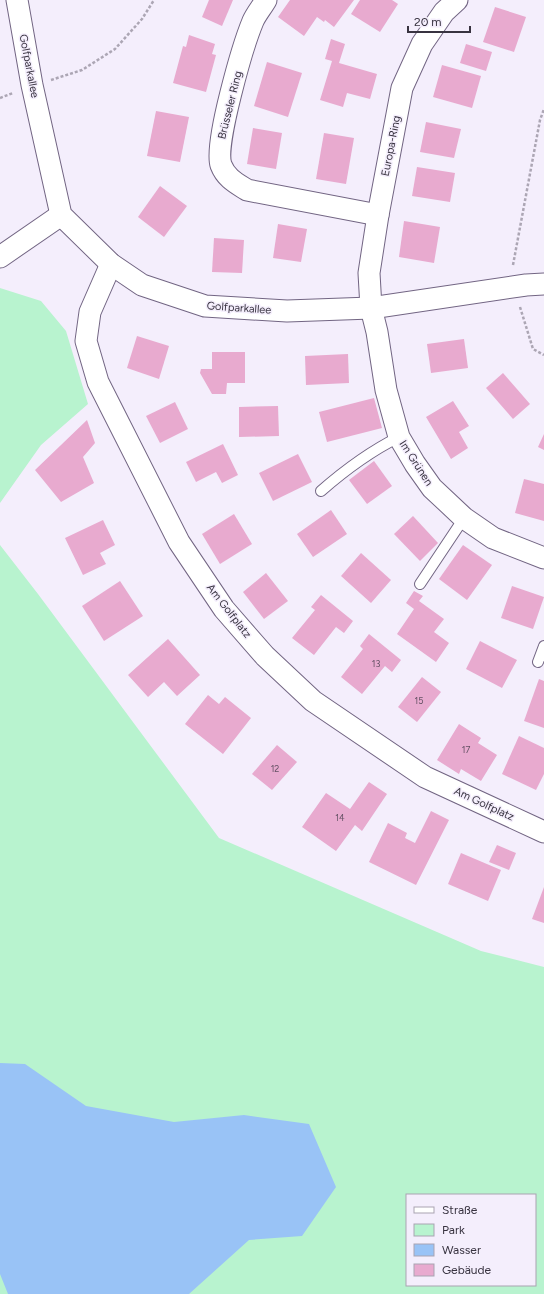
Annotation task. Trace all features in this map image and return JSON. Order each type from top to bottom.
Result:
[{"type":"street","name":"Golfparkallee","points":[[17,0],[32,85],[61,215],[112,264],[142,285],[204,306],[287,311],[371,308],[544,284]]},
{"type":"street","name":"Brüsseler Ring","points":[[266,0],[253,20],[233,85],[220,143],[221,164],[229,179],[247,190],[378,215]]},
{"type":"street","name":"Europa-Ring","points":[[371,308],[369,273],[378,215],[402,88],[422,44],[444,12],[457,0]]},
{"type":"street","points":[[0,257],[61,215]]},
{"type":"street","name":"Am Golfplatz","points":[[112,264],[90,312],[86,341],[98,382],[179,542],[224,609],[265,656],[313,701],[425,777],[544,832]]},
{"type":"street","name":"Im Grünen","points":[[371,308],[377,332],[386,390],[399,437],[415,464],[432,488],[464,518],[493,538],[544,558]]},
{"type":"lane","points":[[321,491],[342,473],[387,443],[399,437]]},
{"type":"lane","points":[[420,584],[464,518]]},
{"type":"lane","points":[[538,662],[544,646]]},
{"type":"path","points":[[0,98],[32,85],[82,70],[116,49],[142,19],[154,0]]},
{"type":"path","points":[[544,109],[540,120],[512,269],[514,287],[533,349],[544,354]]},
{"type":"green space","points":[[0,288],[41,301],[66,331],[88,404],[41,445],[0,503]]},
{"type":"green space","points":[[0,545],[219,838],[481,951],[544,967],[544,1294],[0,1294]]},
{"type":"water","points":[[0,1063],[25,1064],[86,1106],[174,1122],[244,1115],[309,1124],[336,1187],[302,1236],[249,1240],[189,1294],[8,1294],[0,1274]]},
{"type":"building","points":[[209,0],[233,0],[222,26],[202,17]]},
{"type":"building","points":[[290,0],[354,0],[334,27],[325,20],[324,22],[317,17],[304,36],[278,17]]},
{"type":"building","points":[[360,0],[392,0],[398,4],[380,32],[351,14]]},
{"type":"building","points":[[495,7],[526,17],[514,52],[483,42]]},
{"type":"building","points":[[189,35],[215,44],[212,54],[216,55],[206,92],[173,83],[183,46],[186,47]]},
{"type":"building","points":[[331,39],[345,44],[339,63],[377,74],[370,99],[347,93],[343,107],[320,100],[332,61],[325,59]]},
{"type":"building","points":[[466,44],[492,52],[486,71],[460,63]]},
{"type":"building","points":[[267,62],[302,73],[288,117],[254,106]]},
{"type":"building","points":[[442,65],[481,76],[472,108],[433,97]]},
{"type":"building","points":[[156,111],[189,117],[180,162],[147,156]]},
{"type":"building","points":[[426,122],[461,129],[454,158],[420,152]]},
{"type":"building","points":[[253,128],[282,133],[276,169],[247,164]]},
{"type":"building","points":[[324,133],[354,138],[346,184],[316,179]]},
{"type":"building","points":[[417,167],[455,173],[450,202],[412,196]]},
{"type":"building","points":[[160,186],[187,206],[164,237],[138,217]]},
{"type":"building","points":[[404,221],[440,227],[434,263],[399,257]]},
{"type":"building","points":[[278,224],[307,229],[301,262],[273,258]]},
{"type":"building","points":[[214,238],[244,240],[242,273],[212,272]]},
{"type":"building","points":[[137,336],[169,346],[159,379],[127,368]]},
{"type":"building","points":[[464,339],[468,368],[431,373],[427,344]]},
{"type":"building","points":[[212,352],[245,352],[245,383],[227,383],[226,394],[212,394],[200,373],[201,369],[212,369]]},
{"type":"building","points":[[348,354],[349,383],[306,385],[305,356]]},
{"type":"building","points":[[503,373],[530,404],[513,419],[486,388]]},
{"type":"building","points":[[374,398],[382,428],[327,442],[319,412]]},
{"type":"building","points":[[453,401],[469,426],[459,432],[468,448],[451,459],[426,417]]},
{"type":"building","points":[[175,402],[188,429],[160,443],[146,416]]},
{"type":"building","points":[[278,406],[279,436],[239,437],[239,407]]},
{"type":"building","points":[[87,420],[95,443],[83,457],[94,483],[61,502],[35,470]]},
{"type":"building","points":[[544,434],[544,450],[538,447]]},
{"type":"building","points":[[223,444],[238,475],[222,483],[216,472],[196,482],[186,462]]},
{"type":"building","points":[[298,454],[312,482],[273,501],[259,473]]},
{"type":"building","points":[[374,461],[392,486],[367,504],[349,480]]},
{"type":"building","points":[[524,479],[544,484],[544,521],[515,513]]},
{"type":"building","points":[[331,510],[347,534],[313,557],[297,534]]},
{"type":"building","points":[[234,514],[252,544],[220,564],[202,534]]},
{"type":"building","points":[[413,516],[438,543],[420,561],[394,534]]},
{"type":"building","points":[[103,520],[115,545],[100,553],[106,564],[83,575],[65,538]]},
{"type":"building","points":[[463,545],[492,565],[467,600],[439,579]]},
{"type":"building","points":[[361,553],[391,580],[371,603],[341,576]]},
{"type":"building","points":[[266,573],[288,601],[264,619],[243,592]]},
{"type":"building","points":[[120,581],[143,616],[104,641],[82,606]]},
{"type":"building","points":[[512,586],[544,597],[533,629],[501,618]]},
{"type":"building","points":[[414,591],[423,596],[419,601],[444,619],[434,632],[449,643],[436,662],[397,634],[414,609],[406,603]]},
{"type":"building","points":[[321,595],[353,621],[344,633],[336,627],[314,655],[292,638],[315,610],[311,607]]},
{"type":"building","points":[[369,634],[401,660],[392,672],[385,666],[362,694],[341,677],[363,649],[360,646]]},
{"type":"building","points":[[168,639],[200,675],[177,696],[164,682],[148,697],[128,675]]},
{"type":"building","points":[[480,641],[517,660],[502,688],[466,669]]},
{"type":"building","points":[[422,677],[441,692],[417,722],[398,707]]},
{"type":"building","points":[[539,679],[544,681],[544,728],[524,721]]},
{"type":"building","points":[[208,695],[219,704],[225,697],[251,718],[223,754],[185,724]]},
{"type":"building","points":[[459,724],[481,738],[478,743],[497,755],[481,781],[461,769],[459,774],[437,760]]},
{"type":"building","points":[[519,736],[544,748],[544,774],[536,790],[502,774]]},
{"type":"building","points":[[277,745],[297,762],[272,790],[252,774]]},
{"type":"building","points":[[369,782],[387,794],[362,831],[355,825],[336,851],[302,827],[326,793],[350,809]]},
{"type":"building","points":[[431,811],[449,820],[416,885],[369,862],[388,823],[407,833],[405,838],[415,843]]},
{"type":"building","points":[[497,845],[516,853],[509,870],[489,862]]},
{"type":"building","points":[[461,853],[501,870],[488,901],[448,884]]},
{"type":"building","points":[[544,887],[544,923],[532,919]]}]
